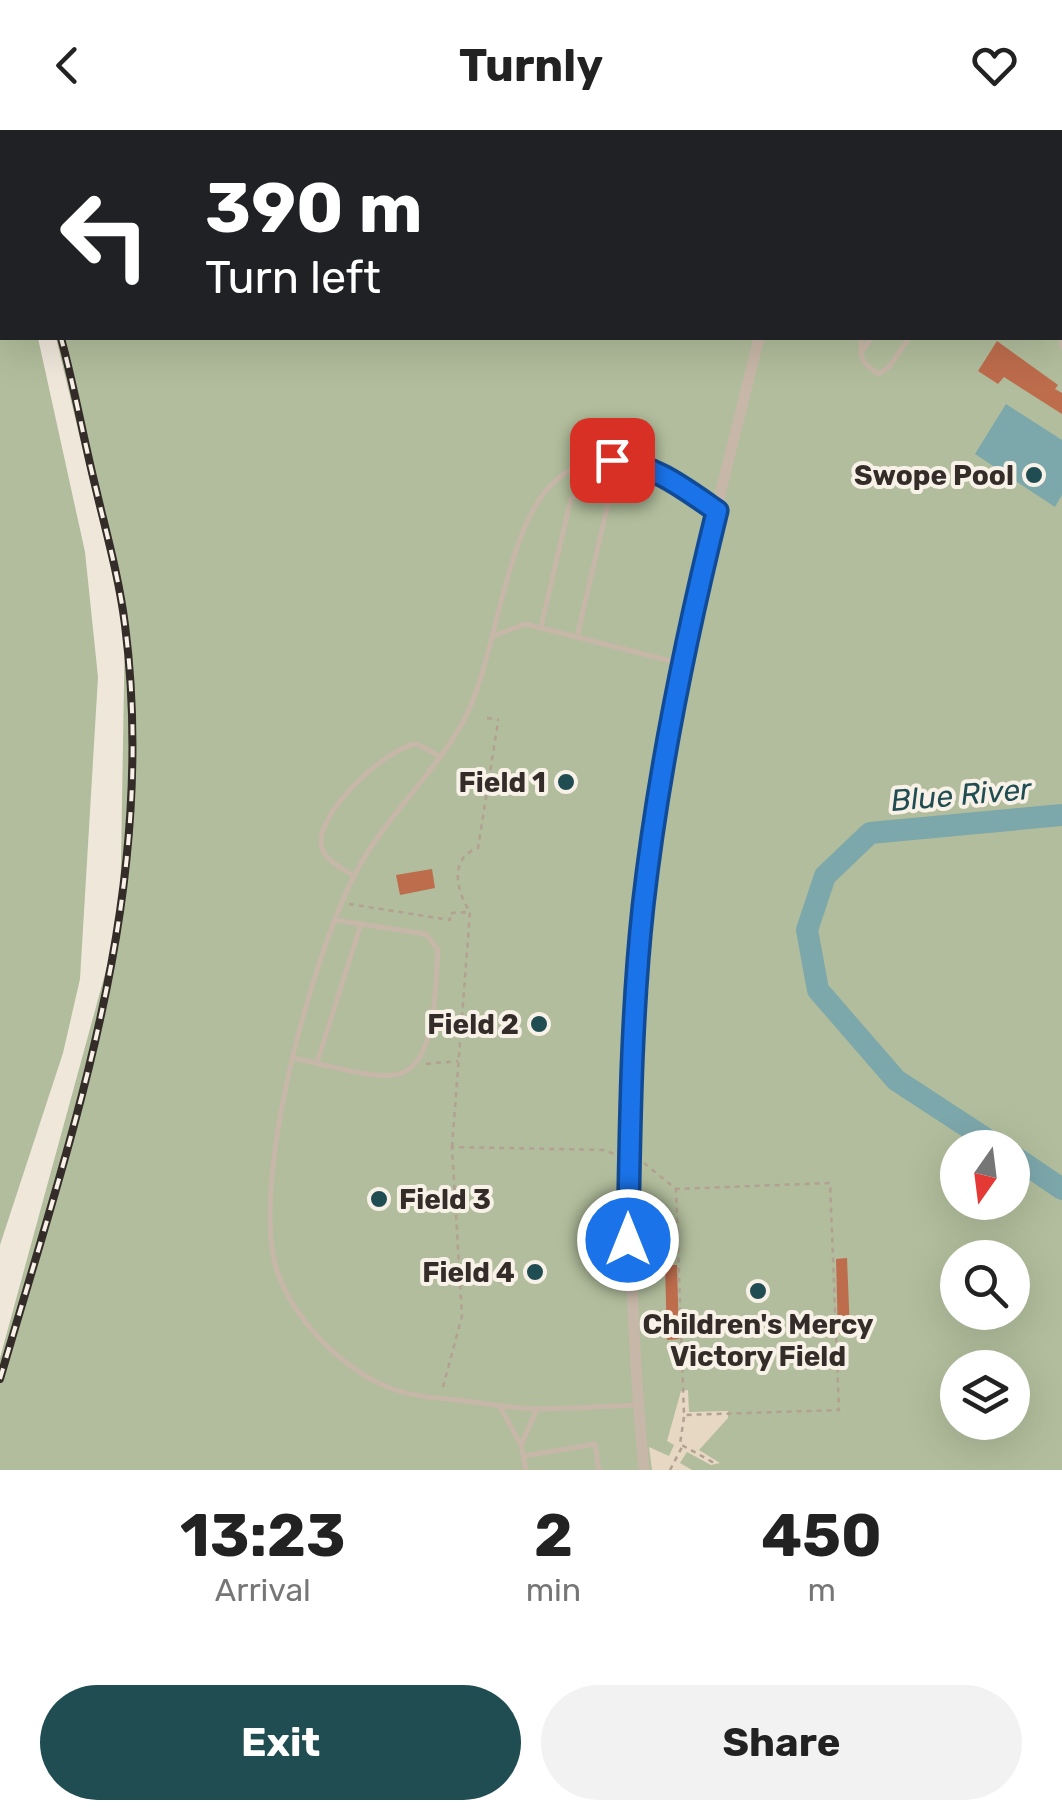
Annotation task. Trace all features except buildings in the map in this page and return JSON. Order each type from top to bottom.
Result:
[{"type":"street","points":[[644,1470],[628,1240],[631,1068],[643,908],[682,664],[758,340]]},
{"type":"lane","points":[[1062,336],[1062,347]]},
{"type":"lane","points":[[862,340],[859,355],[863,364],[879,374],[890,367],[908,340]]},
{"type":"lane","points":[[859,355],[870,340]]},
{"type":"lane","points":[[638,1404],[537,1409],[389,1388],[336,1354],[313,1331],[297,1307],[278,1274],[271,1243],[270,1199],[292,1058],[334,920],[369,848],[441,757],[464,719],[531,512],[546,488],[566,472],[590,462],[637,462],[717,511]]},
{"type":"lane","points":[[541,628],[571,498],[589,490],[611,491],[577,637]]},
{"type":"lane","points":[[493,636],[525,624],[682,664]]},
{"type":"lane","points":[[354,876],[323,852],[321,843],[326,827],[349,791],[378,762],[406,746],[417,744],[441,757]]},
{"type":"lane","points":[[292,1058],[377,1074],[399,1074],[415,1065],[426,1048],[437,944],[426,934],[334,920]]},
{"type":"lane","points":[[318,1063],[361,924]]},
{"type":"lane","points":[[499,1405],[522,1445],[526,1470]]},
{"type":"lane","points":[[522,1445],[537,1409]]},
{"type":"lane","points":[[524,1456],[595,1444],[599,1470]]},
{"type":"path","points":[[442,1390],[462,1316],[452,1147],[470,912],[457,883],[462,863],[469,852],[478,848],[498,721],[487,718]]},
{"type":"path","points":[[348,904],[450,920],[450,914],[470,912]]},
{"type":"path","points":[[452,1147],[605,1150],[616,1154]]},
{"type":"path","points":[[639,1159],[676,1189],[830,1183],[839,1410],[684,1415]]},
{"type":"path","points":[[676,1189],[684,1415],[680,1444],[716,1464]]},
{"type":"path","points":[[670,1470],[683,1446]]},
{"type":"green space","points":[[0,340],[38,340],[85,552],[98,677],[80,979],[63,1053],[0,1245]]},
{"type":"green space","points":[[56,340],[1062,340],[1062,1470],[0,1470],[0,1358],[120,919],[125,626]]},
{"type":"shaded area","points":[[688,1390],[689,1412],[728,1411],[728,1418],[699,1450],[720,1463],[711,1465],[687,1452],[680,1463],[692,1470],[652,1470],[649,1447],[669,1456],[674,1445],[667,1441],[681,1391]]},
{"type":"water","name":"Swope Pool","points":[[1006,404],[1062,440],[1062,495],[1055,507],[975,454]]},
{"type":"waterway","name":"Blue River","points":[[972,1130],[896,1080],[818,990],[807,930],[825,876],[870,833],[1062,815]]},
{"type":"waterway","name":"Blue River","points":[[1030,1167],[1062,1189]]},
{"type":"railway","points":[[0,1379],[81,1100],[103,1008],[120,914],[130,820],[132,723],[125,625],[61,340]]},
{"type":"place","name":"Swope Pool","points":[[1034,475]]},
{"type":"place","name":"Field 1","points":[[566,782]]},
{"type":"place","name":"Field 2","points":[[539,1024]]},
{"type":"place","name":"Field 3","points":[[379,1199]]},
{"type":"place","name":"Field 4","points":[[535,1272]]},
{"type":"place","name":"Children's Mercy Victory Field","points":[[758,1291]]},
{"type":"route","points":[[612,460],[637,462],[717,511],[668,730],[643,908],[631,1068],[628,1240]]}]
